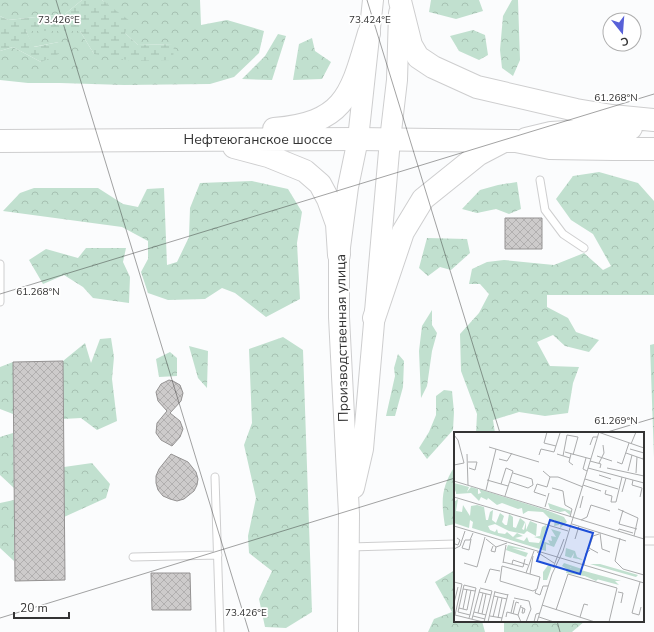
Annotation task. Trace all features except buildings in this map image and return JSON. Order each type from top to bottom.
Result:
[{"type":"main road","name":"Производственная улица","points":[[348,632],[350,547],[339,317],[339,255],[348,187],[358,139],[373,0]]},
{"type":"main road","name":"Производственная улица","points":[[349,514],[363,449],[390,140],[397,80],[400,0]]},
{"type":"main road","points":[[400,0],[411,44],[418,57],[433,67],[477,88],[576,110],[612,116],[654,120]]},
{"type":"main road","points":[[202,139],[290,128],[327,116],[340,105],[355,79],[369,33]]},
{"type":"main road","name":"Нефтеюганское шоссе","points":[[510,141],[551,133],[654,127]]},
{"type":"main road","points":[[202,139],[268,156],[305,172],[320,184],[328,199],[337,224],[339,255]]},
{"type":"main road","name":"Нефтеюганское шоссе","points":[[0,141],[358,139],[510,141],[550,148],[654,149]]},
{"type":"main road","points":[[374,318],[403,232],[423,199],[479,154],[510,141]]},
{"type":"lane","points":[[540,180],[545,210],[563,234],[584,248]]},
{"type":"lane","points":[[0,264],[0,302]]},
{"type":"lane","points":[[215,477],[220,632]]},
{"type":"lane","points":[[350,547],[454,544]]},
{"type":"lane","points":[[133,558],[218,555]]},
{"type":"green space","points":[[0,0],[82,0],[65,14],[8,20],[0,16]]},
{"type":"green space","points":[[82,0],[102,0],[130,21],[125,33],[138,45],[174,44],[173,60],[133,61],[94,54],[80,31],[26,31],[34,47],[59,42],[61,53],[41,62],[13,47],[0,51],[0,16],[8,20],[65,14]]},
{"type":"green space","points":[[102,0],[200,0],[201,25],[227,20],[264,31],[259,53],[234,77],[210,84],[124,85],[28,83],[0,80],[0,51],[13,47],[41,62],[59,42],[33,47],[26,31],[80,31],[94,54],[174,44],[138,45],[125,33],[109,6]]},
{"type":"green space","points":[[431,0],[479,0],[483,11],[456,19],[429,12]]},
{"type":"green space","points":[[512,0],[518,0],[520,60],[513,76],[502,68],[500,50],[503,16]]},
{"type":"green space","points":[[473,30],[485,35],[488,55],[479,60],[459,51],[450,36]]},
{"type":"green space","points":[[278,34],[286,36],[272,80],[242,79],[265,56]]},
{"type":"green space","points":[[312,38],[315,51],[331,62],[322,79],[293,80],[299,44]]},
{"type":"green space","points":[[599,172],[638,183],[654,201],[654,295],[547,295],[547,307],[568,318],[576,332],[599,340],[589,352],[565,346],[553,335],[537,342],[550,366],[579,367],[573,383],[568,413],[545,416],[519,412],[493,420],[495,432],[476,432],[477,414],[461,371],[460,334],[479,313],[489,294],[480,284],[469,284],[472,269],[487,262],[504,260],[554,265],[584,253],[603,270],[611,266],[593,234],[571,220],[556,199],[573,176]]},
{"type":"green space","points":[[252,181],[288,189],[302,212],[297,243],[300,299],[266,317],[235,293],[222,288],[205,299],[168,300],[148,293],[141,272],[148,259],[148,241],[122,227],[3,211],[20,193],[34,188],[98,188],[123,204],[138,207],[147,189],[164,188],[167,265],[177,262],[189,237],[190,208],[200,183]]},
{"type":"green space","points":[[517,182],[521,209],[509,214],[496,209],[477,213],[462,209],[480,190]]},
{"type":"green space","points":[[427,238],[467,239],[470,253],[451,270],[440,267],[428,276],[419,268]]},
{"type":"green space","points":[[86,248],[126,248],[123,262],[130,277],[129,303],[93,298],[83,287],[64,275],[43,284],[29,260],[46,249],[78,258]]},
{"type":"green space","points":[[432,310],[432,325],[437,333],[432,351],[427,386],[421,398],[419,351],[422,326]]},
{"type":"green space","points":[[283,337],[303,350],[312,612],[286,628],[265,627],[259,599],[272,571],[249,553],[248,536],[256,498],[244,445],[252,423],[249,349]]},
{"type":"green space","points":[[111,338],[114,357],[112,379],[117,421],[97,430],[81,418],[63,419],[63,361],[85,343],[91,363],[100,339]]},
{"type":"green space","points":[[654,344],[654,458],[650,345]]},
{"type":"green space","points":[[189,346],[208,351],[207,388],[198,378]]},
{"type":"green space","points":[[170,352],[177,358],[177,376],[159,377],[156,359]]},
{"type":"green space","points":[[398,354],[404,361],[403,387],[395,416],[386,416],[395,376],[394,368]]},
{"type":"green space","points":[[13,362],[13,414],[0,409],[0,367]]},
{"type":"green space","points":[[444,390],[452,391],[454,412],[453,430],[427,459],[419,448],[429,432],[436,415],[436,396]]},
{"type":"green space","points":[[13,433],[14,488],[0,475],[0,437]]},
{"type":"green space","points":[[92,463],[110,484],[106,498],[64,517],[64,467]]},
{"type":"green space","points":[[454,468],[454,524],[445,526],[443,494],[450,474]]},
{"type":"green space","points":[[14,500],[14,561],[0,548],[0,503]]},
{"type":"green space","points":[[454,571],[454,622],[482,622],[485,632],[428,632],[434,619],[452,612],[435,582]]},
{"type":"green space","points":[[504,622],[584,622],[572,632],[504,632]]}]
